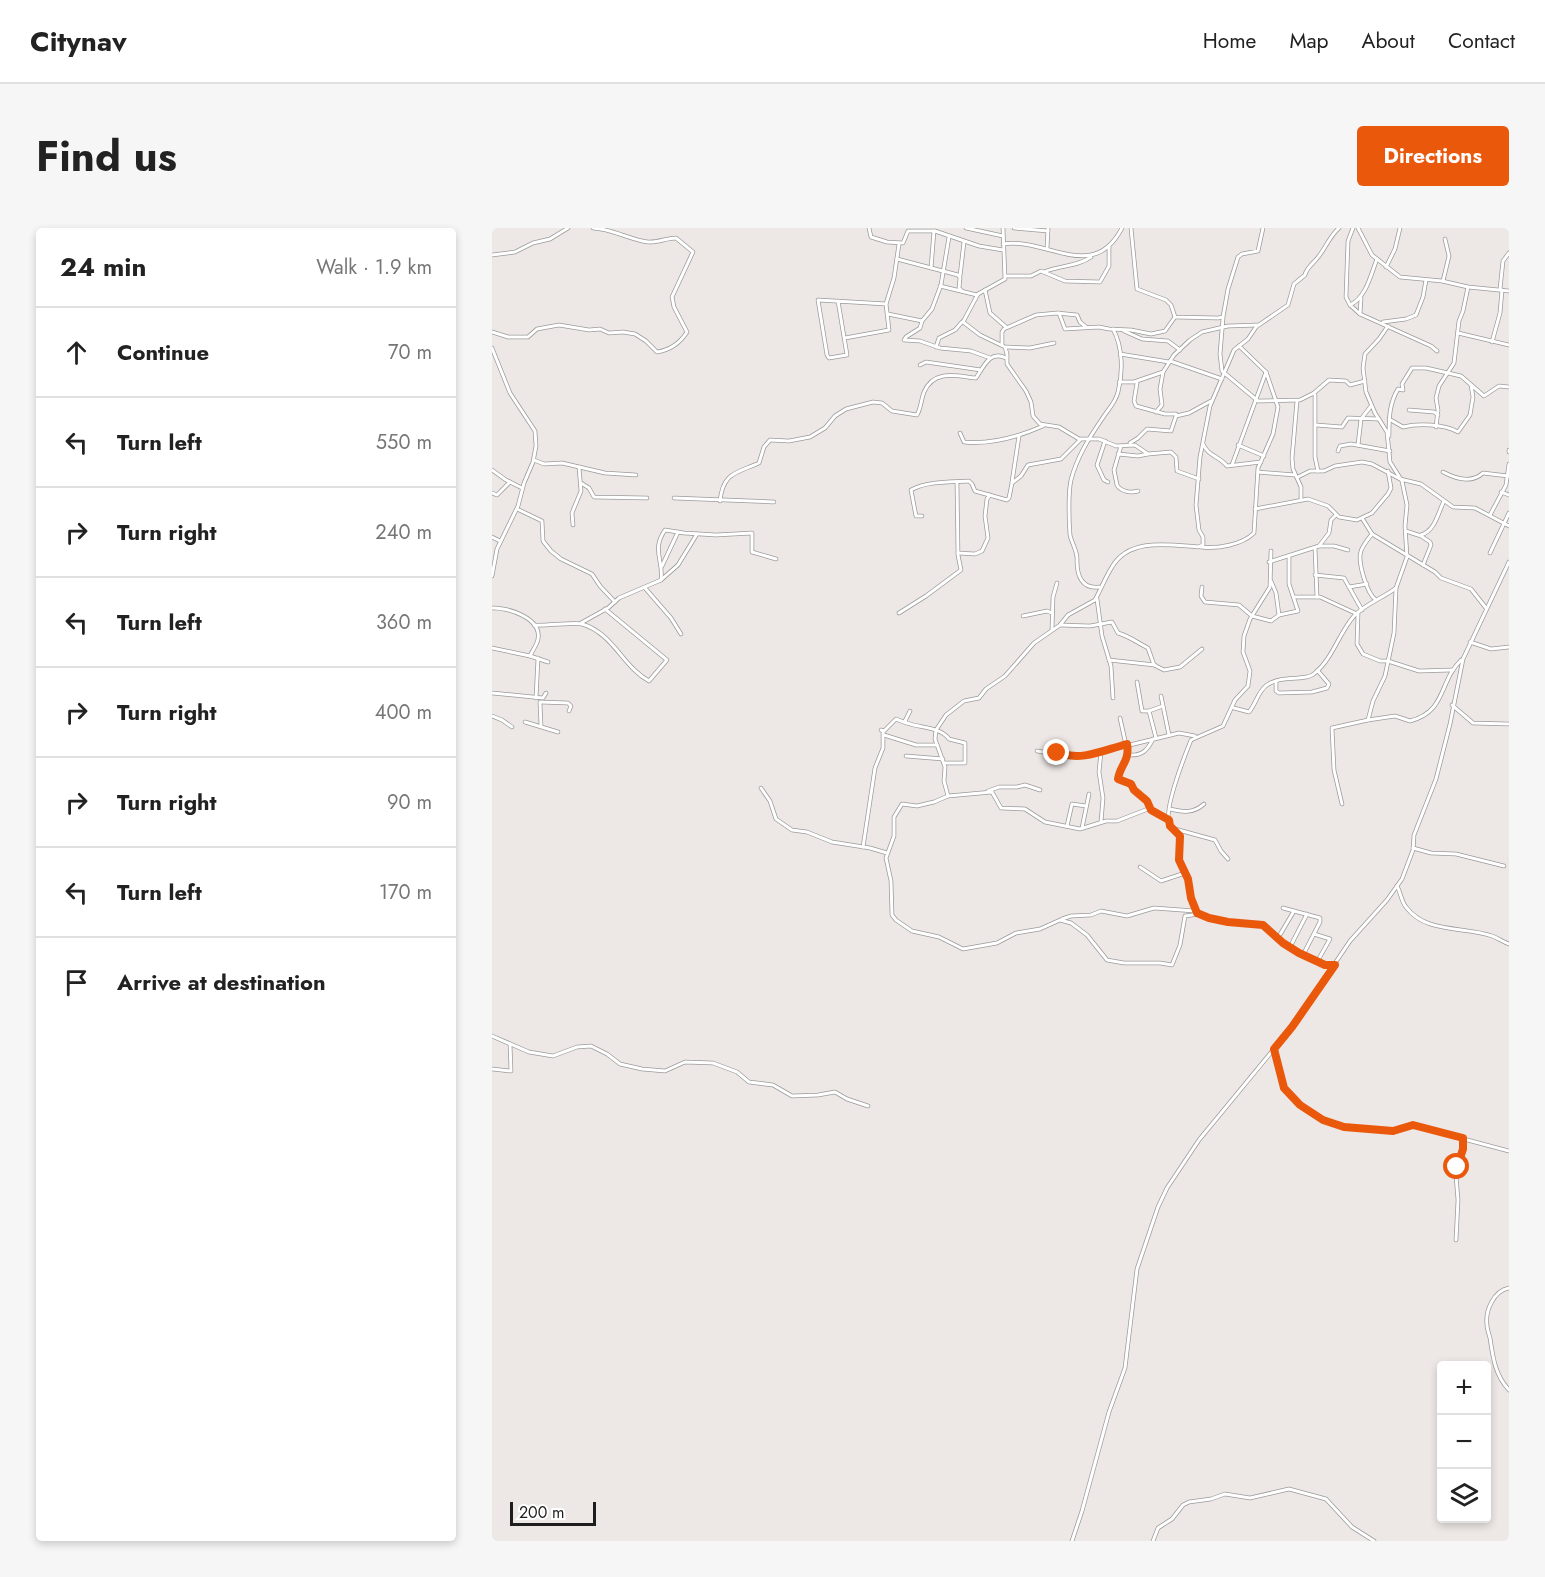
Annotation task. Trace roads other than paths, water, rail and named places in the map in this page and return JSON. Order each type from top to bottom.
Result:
[{"type":"street","points":[[492,255],[517,252],[533,243],[550,239],[567,228]]},
{"type":"street","points":[[492,332],[528,337],[537,329],[559,325],[591,330],[601,329],[609,333],[635,334],[657,352],[672,347],[683,338],[687,332],[675,307],[673,295],[693,252],[676,238],[649,242],[616,234],[604,228],[593,228]]},
{"type":"street","points":[[869,228],[871,237],[899,244],[903,243],[905,233],[908,231],[934,231],[984,248],[1003,250]]},
{"type":"street","points":[[966,228],[1003,236]]},
{"type":"street","points":[[936,347],[939,338],[955,330],[963,320],[977,295],[1002,283],[1006,276],[1003,228]]},
{"type":"street","points":[[1014,228],[1048,230],[1047,249]]},
{"type":"street","points":[[1006,276],[1031,276],[1040,271],[1077,265],[1109,246],[1122,228]]},
{"type":"street","points":[[1131,228],[1137,289],[1166,300],[1171,305],[1175,317]]},
{"type":"street","points":[[1263,228],[1258,251],[1240,255],[1235,264],[1222,317],[1220,357],[1224,374],[1255,400],[1264,402],[1297,401],[1314,393],[1329,380],[1346,381],[1350,385],[1365,381]]},
{"type":"street","points":[[1201,547],[1203,537],[1199,530],[1196,508],[1202,442],[1207,416],[1232,353],[1249,338],[1254,329],[1288,305],[1294,284],[1305,275],[1339,228]]},
{"type":"street","points":[[1353,228],[1347,246],[1346,297],[1350,305],[1360,314],[1429,345],[1437,351]]},
{"type":"street","points":[[1359,228],[1371,253],[1400,277],[1509,291]]},
{"type":"street","points":[[1386,267],[1395,249],[1400,228]]},
{"type":"street","points":[[931,268],[934,231]]},
{"type":"street","points":[[949,237],[944,271],[932,309],[922,321],[920,328],[904,339],[920,341],[936,347],[971,351],[990,358]]},
{"type":"street","points":[[1443,281],[1449,256],[1445,239]]},
{"type":"street","points":[[962,291],[959,287],[964,242]]},
{"type":"street","points":[[1003,244],[1019,243],[1063,254],[1092,256]]},
{"type":"street","points":[[845,338],[890,330],[886,304],[899,244]]},
{"type":"street","points":[[1044,272],[1065,281],[1101,282],[1109,266],[1109,246]]},
{"type":"street","points":[[1492,342],[1500,313],[1503,261],[1509,253]]},
{"type":"street","points":[[897,258],[960,277]]},
{"type":"street","points":[[1350,305],[1361,296],[1377,259]]},
{"type":"street","points":[[1381,322],[1406,319],[1416,315],[1426,280]]},
{"type":"street","points":[[940,286],[977,295]]},
{"type":"street","points":[[1436,427],[1438,390],[1455,360],[1468,287]]},
{"type":"street","points":[[984,290],[989,311],[1006,327]]},
{"type":"street","points":[[1360,314],[1361,296]]},
{"type":"street","points":[[838,301],[847,356],[828,358],[818,300],[838,301],[886,304]]},
{"type":"street","points":[[1059,313],[1065,329],[1099,327],[1147,334],[1165,331],[1175,317]]},
{"type":"street","points":[[1043,426],[1033,416],[1031,400],[1007,363],[1002,332],[1006,327],[1036,315],[1059,313],[1077,315],[1080,322],[1088,328]]},
{"type":"street","points":[[888,314],[922,321]]},
{"type":"street","points":[[1175,317],[1222,317]]},
{"type":"street","points":[[963,320],[980,335],[1003,346],[1030,348],[1054,343]]},
{"type":"street","points":[[1156,412],[1162,406],[1160,389],[1163,372],[1180,350],[1200,333],[1222,327],[1260,324]]},
{"type":"street","points":[[1388,326],[1364,355],[1363,368],[1366,392],[1385,428],[1389,441]]},
{"type":"street","points":[[1100,587],[1089,587],[1083,583],[1077,570],[1077,555],[1070,532],[1069,495],[1071,480],[1087,439],[1115,403],[1121,366],[1117,337],[1113,329]]},
{"type":"street","points":[[1122,329],[1137,337],[1169,341],[1180,350]]},
{"type":"street","points":[[1458,333],[1509,345]]},
{"type":"street","points":[[1113,698],[1109,660],[1102,636],[1097,599],[1100,587],[1114,563],[1136,548],[1149,544],[1221,547],[1252,536],[1254,533],[1258,472],[1275,427],[1277,402],[1266,372],[1239,346]]},
{"type":"street","points":[[492,348],[510,393],[535,431],[534,460],[522,488],[517,509],[500,541],[492,576]]},
{"type":"street","points":[[1120,354],[1169,362],[1222,379]]},
{"type":"street","points":[[720,501],[724,483],[736,471],[759,463],[764,447],[770,440],[789,441],[810,437],[825,428],[835,416],[846,409],[876,402],[884,404],[891,411],[917,416],[924,393],[934,379],[945,374],[975,378],[990,358],[998,355],[1007,358]]},
{"type":"street","points":[[920,365],[926,362],[981,370]]},
{"type":"street","points":[[492,367],[499,366]]},
{"type":"street","points":[[1368,720],[1373,701],[1385,676],[1394,628],[1396,588],[1407,556],[1407,505],[1400,479],[1390,462],[1389,419],[1396,390],[1403,390],[1402,384],[1411,368],[1426,368],[1464,378],[1484,396],[1499,386],[1509,387]]},
{"type":"street","points":[[1119,382],[1137,382],[1163,372]]},
{"type":"street","points":[[1232,465],[1266,372]]},
{"type":"street","points":[[1137,382],[1135,404],[1156,412],[1181,415]]},
{"type":"street","points":[[1389,419],[1403,427],[1410,425],[1436,427],[1458,432],[1470,415],[1473,397],[1470,383]]},
{"type":"street","points":[[1315,395],[1318,471]]},
{"type":"street","points":[[1127,445],[1146,429],[1171,430],[1175,417],[1191,412],[1213,400]]},
{"type":"street","points":[[1297,401],[1291,454],[1301,499]]},
{"type":"street","points":[[1358,445],[1362,417],[1371,406]]},
{"type":"street","points":[[1409,410],[1434,412],[1438,415]]},
{"type":"street","points":[[1316,425],[1342,427],[1347,418],[1379,419]]},
{"type":"street","points":[[960,433],[966,443],[984,443],[1019,436],[1043,426],[1058,427],[1082,440]]},
{"type":"street","points":[[922,516],[916,516],[911,490],[926,485],[969,482],[974,490],[1008,500],[1019,436]]},
{"type":"street","points":[[1012,483],[1020,478],[1029,465],[1062,458],[1082,440],[1105,441],[1114,446],[1138,446],[1148,454]]},
{"type":"street","points":[[1105,441],[1097,465],[1104,480],[1108,482]]},
{"type":"street","points":[[1202,442],[1206,451],[1221,459],[1227,466],[1261,462]]},
{"type":"street","points":[[1338,451],[1345,444],[1390,451]]},
{"type":"street","points":[[1238,445],[1264,456]]},
{"type":"street","points":[[1120,446],[1114,470],[1117,486],[1125,491],[1138,491]]},
{"type":"street","points":[[1118,454],[1138,456],[1171,452],[1176,457],[1177,471],[1199,479]]},
{"type":"street","points":[[534,460],[543,464],[560,463],[605,473],[636,475]]},
{"type":"street","points":[[1258,472],[1297,476],[1310,471],[1325,471],[1334,466],[1362,462],[1376,465],[1400,479],[1422,484],[1454,507],[1471,507],[1509,525]]},
{"type":"street","points":[[1490,516],[1506,485],[1509,464]]},
{"type":"street","points":[[573,525],[572,514],[580,495],[579,467]]},
{"type":"street","points":[[492,470],[522,488]]},
{"type":"street","points":[[1255,509],[1308,499],[1330,508],[1336,516],[1350,520],[1362,518],[1375,510],[1390,491],[1388,471]]},
{"type":"street","points":[[1443,472],[1467,480],[1476,479],[1483,473],[1508,476]]},
{"type":"street","points":[[492,493],[497,495],[510,482]]},
{"type":"street","points":[[899,613],[961,570],[958,553],[957,482]]},
{"type":"street","points":[[581,483],[590,489],[594,496],[647,498]]},
{"type":"street","points":[[1501,492],[1509,495]]},
{"type":"street","points":[[958,553],[972,554],[982,551],[987,538],[985,516],[987,499],[990,495]]},
{"type":"street","points":[[674,498],[774,502]]},
{"type":"street","points":[[1420,535],[1428,533],[1431,529],[1444,501]]},
{"type":"street","points":[[517,509],[542,521],[543,541],[551,551],[561,559],[593,575],[615,602]]},
{"type":"street","points":[[1490,553],[1509,513]]},
{"type":"street","points":[[1317,597],[1315,576],[1317,547],[1329,533],[1331,520],[1336,516]]},
{"type":"street","points":[[1362,518],[1372,534],[1441,578],[1471,589],[1486,608]]},
{"type":"street","points":[[662,567],[657,553],[662,532],[666,530],[720,535],[752,533],[752,552],[776,559]]},
{"type":"street","points":[[1406,531],[1420,535],[1431,545],[1423,566]]},
{"type":"street","points":[[661,580],[662,567],[678,532]]},
{"type":"street","points":[[534,626],[581,623],[605,609],[621,596],[661,580],[678,565],[696,534]]},
{"type":"street","points":[[1372,534],[1362,549],[1360,557],[1361,570],[1370,595],[1376,600]]},
{"type":"street","points":[[492,537],[500,541]]},
{"type":"street","points":[[1269,562],[1317,547],[1334,546],[1348,550]]},
{"type":"street","points":[[1271,550],[1269,562],[1271,581],[1279,615]]},
{"type":"street","points":[[1202,587],[1201,597],[1205,602],[1239,605],[1252,616],[1271,621],[1279,615],[1298,611],[1289,583],[1289,557]]},
{"type":"street","points":[[1072,1541],[1083,1511],[1109,1412],[1123,1376],[1137,1269],[1158,1207],[1167,1188],[1199,1140],[1292,1027],[1350,940],[1403,877],[1413,848],[1414,835],[1436,779],[1463,659],[1509,562]]},
{"type":"street","points":[[1315,576],[1341,577],[1349,586],[1359,612],[1357,631],[1359,650],[1380,661],[1388,661],[1419,671],[1452,670]]},
{"type":"street","points":[[1199,914],[1191,898],[1190,882],[1179,860],[1180,836],[1169,820],[1173,788],[1186,759],[1190,741],[1196,736],[1221,728],[1235,700],[1247,686],[1250,669],[1243,648],[1245,629],[1270,587],[1271,581]]},
{"type":"street","points":[[1052,629],[1053,597],[1058,584]]},
{"type":"street","points":[[1349,586],[1367,584]]},
{"type":"street","points":[[645,588],[671,618],[681,634]]},
{"type":"street","points":[[1233,708],[1250,712],[1264,687],[1285,678],[1310,677],[1318,671],[1359,612],[1396,588]]},
{"type":"street","points":[[1293,596],[1297,599],[1317,597],[1359,612]]},
{"type":"street","points":[[948,796],[936,730],[947,714],[966,700],[979,699],[987,688],[1002,680],[1025,651],[1060,625],[1067,616],[1097,599]]},
{"type":"street","points":[[492,608],[514,611],[534,626],[538,638],[530,656]]},
{"type":"street","points":[[581,623],[610,642],[633,671],[649,681],[668,660],[605,609]]},
{"type":"street","points":[[1023,616],[1047,610],[1053,615]]},
{"type":"street","points":[[1060,625],[1112,622],[1118,634],[1132,637],[1140,645],[1146,647],[1155,665]]},
{"type":"street","points":[[1470,642],[1491,649],[1509,647]]},
{"type":"street","points":[[492,648],[548,662]]},
{"type":"street","points":[[1109,660],[1155,665],[1163,670],[1180,667],[1202,648]]},
{"type":"street","points":[[538,658],[538,700],[541,726]]},
{"type":"street","points":[[1342,804],[1334,770],[1332,728],[1395,716],[1410,721],[1425,715],[1440,699],[1452,670],[1463,659]]},
{"type":"street","points":[[1276,681],[1276,691],[1279,693],[1327,688],[1329,684],[1318,671]]},
{"type":"street","points":[[1137,682],[1142,710],[1149,711],[1162,706]]},
{"type":"street","points":[[492,693],[568,703],[571,706],[569,711]]},
{"type":"street","points":[[538,700],[545,698],[546,693]]},
{"type":"street","points":[[1161,696],[1169,735]]},
{"type":"street","points":[[1452,705],[1473,723],[1509,724]]},
{"type":"street","points":[[906,723],[910,711]]},
{"type":"street","points":[[1128,755],[1143,753],[1154,738],[1149,711]]},
{"type":"street","points":[[492,716],[512,727]]},
{"type":"street","points":[[1120,718],[1128,755],[1118,779],[1131,784],[1134,790],[1147,801],[1151,810]]},
{"type":"street","points":[[863,847],[875,768],[883,748],[883,732],[896,719],[936,730],[946,735],[948,739],[966,744],[965,763],[944,764]]},
{"type":"street","points":[[525,722],[558,732]]},
{"type":"street","points":[[883,732],[916,745],[937,745]]},
{"type":"street","points":[[1037,751],[1072,758],[1169,735],[1181,733],[1196,736]]},
{"type":"street","points":[[1100,753],[1099,772],[1103,796],[1101,822]]},
{"type":"street","points":[[906,756],[942,759]]},
{"type":"street","points":[[986,792],[999,787],[1017,788],[1025,785],[1040,790]]},
{"type":"street","points":[[761,788],[770,801],[776,819],[791,830],[807,832],[832,842],[887,853]]},
{"type":"street","points":[[1169,820],[1147,809],[1118,821],[1101,822],[1082,828],[1067,826],[1042,820],[1025,808],[1002,808],[994,792],[948,796],[934,802],[914,806],[900,805],[894,817],[893,839],[887,853],[892,915],[915,933],[944,939],[962,949],[997,943],[1016,933],[1040,929],[1071,916],[1091,915],[1101,911],[1127,916],[1154,908],[1196,910]]},
{"type":"street","points":[[1082,828],[1089,794]]},
{"type":"street","points":[[1067,826],[1072,804],[1086,806]]},
{"type":"street","points":[[1170,809],[1188,812],[1204,804]]},
{"type":"street","points":[[1173,828],[1215,840],[1222,853],[1228,858]]},
{"type":"street","points":[[1413,848],[1431,853],[1456,854],[1504,866]]},
{"type":"street","points":[[1140,867],[1161,881],[1185,873]]},
{"type":"street","points":[[1397,886],[1407,910],[1420,919],[1434,926],[1493,936],[1509,944]]},
{"type":"street","points":[[1283,908],[1321,919],[1303,955]]},
{"type":"street","points":[[1278,938],[1294,910]]},
{"type":"street","points":[[1060,920],[1071,923],[1087,934],[1107,960],[1124,963],[1172,965],[1180,945],[1185,916],[1199,914],[1228,922],[1263,925],[1303,955],[1329,966],[1335,965]]},
{"type":"street","points":[[1290,947],[1307,914]]},
{"type":"street","points":[[1314,934],[1330,939],[1317,962]]},
{"type":"street","points":[[492,1036],[529,1052],[553,1056],[590,1046],[608,1054],[620,1064],[642,1069],[664,1071],[685,1062],[711,1062],[737,1071],[749,1082],[773,1084],[792,1096],[836,1092],[847,1099],[868,1106]]},
{"type":"street","points":[[492,1069],[511,1071],[510,1044]]},
{"type":"street","points":[[1274,1049],[1284,1088],[1300,1105],[1323,1120],[1344,1127],[1393,1131],[1413,1125],[1509,1151]]},
{"type":"street","points":[[1456,1240],[1458,1204],[1456,1172],[1463,1149],[1463,1138]]},
{"type":"street","points":[[1509,1288],[1503,1289],[1494,1297],[1486,1324],[1493,1362],[1501,1381],[1509,1390]]},
{"type":"street","points":[[1153,1541],[1158,1528],[1172,1520],[1183,1505],[1189,1502],[1208,1500],[1225,1494],[1250,1498],[1289,1489],[1326,1499],[1353,1527],[1374,1541]]}]
